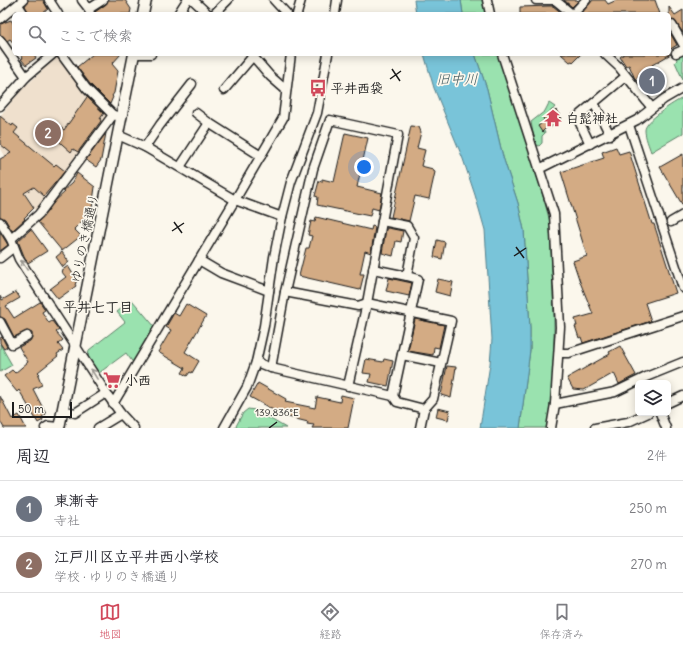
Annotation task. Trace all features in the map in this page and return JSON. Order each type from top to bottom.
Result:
[{"type":"main road","points":[[143,12],[146,0]]},
{"type":"main road","name":"ゆりのき橋通り","points":[[59,427],[118,135],[117,116],[133,56]]},
{"type":"street","points":[[49,0],[57,12]]},
{"type":"street","points":[[82,0],[89,12],[103,0]]},
{"type":"street","points":[[179,12],[187,0]]},
{"type":"street","points":[[193,0],[206,12]]},
{"type":"street","points":[[216,12],[228,0]]},
{"type":"street","points":[[274,0],[285,12]]},
{"type":"street","points":[[298,12],[301,0]]},
{"type":"street","points":[[335,12],[338,0]]},
{"type":"street","points":[[487,0],[490,12]]},
{"type":"street","points":[[536,0],[555,0],[570,12]]},
{"type":"street","points":[[575,12],[586,0]]},
{"type":"street","points":[[0,19],[21,2],[24,12]]},
{"type":"street","points":[[671,25],[672,24],[683,44]]},
{"type":"street","points":[[0,40],[26,77]]},
{"type":"street","points":[[0,106],[26,77],[50,56]]},
{"type":"street","points":[[11,239],[39,214],[117,116],[86,88],[62,56]]},
{"type":"street","points":[[224,90],[251,56]]},
{"type":"street","points":[[253,56],[270,76],[286,90]]},
{"type":"street","points":[[113,404],[283,118],[291,56]]},
{"type":"street","points":[[224,428],[247,387],[256,362],[264,326],[282,217],[291,182],[317,113],[328,56]]},
{"type":"street","points":[[503,56],[554,214],[560,328],[555,404],[551,428]]},
{"type":"street","points":[[610,56],[652,108]]},
{"type":"street","points":[[590,144],[577,117],[626,76]]},
{"type":"street","points":[[145,147],[192,84]]},
{"type":"street","points":[[539,169],[629,125],[664,99],[683,88]]},
{"type":"street","points":[[594,103],[610,135]]},
{"type":"street","points":[[196,113],[261,156]]},
{"type":"street","points":[[271,368],[284,292],[313,169],[330,120],[398,135],[367,303],[348,386]]},
{"type":"street","points":[[180,167],[209,123]]},
{"type":"street","points":[[629,125],[683,288]]},
{"type":"street","points":[[118,135],[145,147],[235,200],[282,217]]},
{"type":"street","points":[[309,135],[322,144]]},
{"type":"street","points":[[671,222],[683,215]]},
{"type":"street","points":[[382,220],[407,226],[414,238],[407,276]]},
{"type":"street","points":[[0,222],[11,239],[19,259],[76,344],[113,404],[134,428]]},
{"type":"street","points":[[0,258],[14,248]]},
{"type":"street","points":[[199,260],[221,273],[269,291]]},
{"type":"street","points":[[373,269],[418,279],[394,396],[397,402],[424,409]]},
{"type":"street","points":[[284,292],[358,306],[367,303],[451,321],[434,400],[424,409],[420,428]]},
{"type":"street","points":[[559,353],[569,353],[683,316]]},
{"type":"street","points":[[0,322],[12,344],[27,336]]},
{"type":"street","points":[[402,355],[442,363]]},
{"type":"street","points":[[256,362],[271,368],[394,396]]},
{"type":"street","points":[[647,380],[683,362]]},
{"type":"street","points":[[555,404],[615,392],[635,384]]},
{"type":"street","points":[[62,410],[75,413],[106,392]]},
{"type":"street","points":[[671,402],[683,396]]},
{"type":"street","points":[[98,428],[121,414]]},
{"type":"street","points":[[595,428],[628,425],[643,416]]},
{"type":"street","points":[[661,416],[666,428]]},
{"type":"street","points":[[45,428],[48,426],[59,427]]},
{"type":"shaded area","points":[[57,56],[85,91],[109,113],[72,166],[36,211],[0,149],[0,116],[26,84],[29,83]]},
{"type":"green space","points":[[461,0],[484,0],[486,12],[463,12]]},
{"type":"green space","points":[[683,53],[683,80],[675,62],[677,60],[676,57]]},
{"type":"green space","points":[[476,56],[500,56],[550,222],[554,319],[554,361],[552,395],[547,428],[520,428],[530,350],[524,230],[518,203],[503,157],[487,89]]},
{"type":"green space","points":[[683,98],[683,133],[651,152],[646,136],[646,126],[661,112]]},
{"type":"green space","points":[[549,103],[555,107],[540,124],[545,133],[542,136],[542,143],[539,146],[535,144],[531,122],[545,111]]},
{"type":"green space","points":[[132,300],[155,327],[134,364],[126,353],[99,373],[88,357],[89,350],[125,322],[117,312]]},
{"type":"green space","points":[[0,344],[12,365],[0,372]]},
{"type":"green space","points":[[248,409],[255,410],[286,428],[235,428],[243,413]]},
{"type":"water","points":[[414,0],[461,0],[463,12],[416,12]]},
{"type":"water","name":"旧中川","points":[[425,56],[476,56],[487,89],[503,157],[518,203],[524,230],[530,328],[530,350],[520,428],[480,428],[490,364],[492,339],[485,230],[463,159],[434,88]]},
{"type":"building","points":[[28,0],[43,0],[48,9],[44,12],[28,12],[25,6]]},
{"type":"building","points":[[108,0],[125,0],[131,9],[130,12],[95,12],[106,4]]},
{"type":"building","points":[[564,0],[577,0],[578,1],[572,7]]},
{"type":"building","points":[[593,0],[605,0],[608,4],[617,0],[655,0],[659,12],[583,12]]},
{"type":"building","points":[[553,6],[560,12],[520,12],[520,7]]},
{"type":"building","points":[[669,7],[675,15],[683,10],[683,33],[675,21],[671,20],[671,12],[669,12]]},
{"type":"building","points":[[11,20],[12,42],[10,39],[7,41],[0,35],[0,24]]},
{"type":"building","points":[[671,34],[677,45],[671,49]]},
{"type":"building","points":[[22,56],[35,56],[36,58],[26,65],[21,59],[23,58]]},
{"type":"building","points":[[91,56],[119,56],[112,64],[118,71],[114,93],[110,104],[90,84],[77,67]]},
{"type":"building","points":[[563,56],[579,56],[573,62],[570,62]]},
{"type":"building","points":[[668,56],[652,65],[662,85],[649,91],[641,76],[635,79],[629,65],[626,66],[620,57]]},
{"type":"building","points":[[87,97],[104,113],[100,119],[101,121],[78,152],[73,149],[71,152],[54,137],[60,127],[64,130]]},
{"type":"building","points":[[553,110],[554,112],[556,110],[561,117],[559,118],[561,119],[550,128],[548,126],[542,132],[538,126],[545,121],[543,118]]},
{"type":"building","points":[[0,116],[12,126],[13,124],[18,128],[14,133],[54,166],[56,164],[65,171],[44,196],[34,187],[24,193],[34,208],[12,231],[5,219],[0,217],[0,159],[11,153],[0,144]]},
{"type":"building","points":[[411,126],[419,127],[421,132],[417,148],[425,150],[421,166],[433,169],[435,172],[429,199],[415,196],[409,221],[391,217]]},
{"type":"building","points":[[106,133],[101,160],[96,167],[86,160]]},
{"type":"building","points":[[345,133],[368,138],[357,187],[382,193],[379,210],[372,208],[370,216],[317,205],[318,197],[315,196],[319,181],[322,182],[322,179],[334,182]]},
{"type":"building","points":[[616,147],[619,154],[629,151],[676,293],[645,303],[651,321],[583,343],[581,337],[579,338],[575,326],[577,326],[575,319],[593,314],[573,261],[587,256],[561,172],[604,158],[602,152]]},
{"type":"building","points":[[683,154],[683,206],[660,167]]},
{"type":"building","points":[[77,173],[95,187],[92,208],[88,212],[89,214],[74,229],[81,236],[62,251],[38,222],[55,201],[65,192],[63,191],[72,183]]},
{"type":"building","points":[[316,217],[371,230],[372,226],[375,227],[371,253],[365,251],[360,274],[364,274],[360,290],[299,276],[306,248],[309,248],[312,236],[308,235],[311,221],[315,222]]},
{"type":"building","points":[[388,228],[403,231],[401,242],[396,241],[393,256],[382,253],[386,229]]},
{"type":"building","points":[[31,229],[47,251],[28,263],[18,241]]},
{"type":"building","points":[[0,232],[8,245],[0,251]]},
{"type":"building","points":[[437,240],[445,242],[442,259],[434,257]]},
{"type":"building","points":[[62,252],[69,262],[63,267],[56,257]]},
{"type":"building","points":[[68,266],[76,279],[76,286],[58,299],[50,289],[66,277],[61,271]]},
{"type":"building","points":[[389,278],[412,283],[409,296],[386,291]]},
{"type":"building","points":[[438,279],[453,282],[450,296],[435,292]]},
{"type":"building","points":[[16,292],[20,298],[6,306],[14,318],[40,302],[45,310],[42,312],[49,323],[52,321],[59,330],[56,332],[63,340],[58,344],[63,350],[57,354],[58,356],[38,372],[40,374],[38,375],[42,385],[33,389],[46,414],[42,417],[43,420],[38,423],[19,390],[17,392],[4,376],[12,370],[15,373],[28,362],[19,347],[30,341],[32,337],[32,333],[27,331],[14,337],[5,319],[0,317],[0,296],[2,300]]},
{"type":"building","points":[[186,304],[206,316],[185,352],[199,361],[192,373],[190,372],[187,376],[182,373],[185,368],[158,352],[171,330],[166,327],[174,313],[179,316]]},
{"type":"building","points":[[415,319],[444,325],[439,348],[434,347],[433,355],[408,351]]},
{"type":"building","points":[[2,337],[7,347],[4,349],[0,343],[0,338]]},
{"type":"building","points":[[620,346],[636,375],[619,384],[614,373],[584,390],[573,389],[567,378],[610,354],[609,352]]},
{"type":"building","points":[[366,359],[383,362],[384,359],[393,361],[388,386],[369,382],[371,374],[363,373]]},
{"type":"building","points":[[447,366],[456,367],[451,398],[441,395]]},
{"type":"building","points":[[258,383],[286,399],[285,402],[315,408],[317,397],[340,402],[341,395],[354,398],[348,428],[312,428],[314,425],[307,424],[308,422],[284,416],[250,397]]},
{"type":"building","points":[[0,396],[12,419],[19,415],[26,428],[4,428],[0,421]]},
{"type":"building","points":[[438,408],[450,411],[448,420],[436,417]]},
{"type":"place","name":"東漸寺","points":[[652,81]]},
{"type":"place","name":"平井西袋","points":[[318,88]]},
{"type":"place","name":"白髭神社","points":[[553,118]]},
{"type":"place","name":"江戸川区立平井西小学校","points":[[48,133]]},
{"type":"place","name":"小西","points":[[112,380]]},
{"type":"district","name":"平井七丁目","points":[[98,307]]}]
